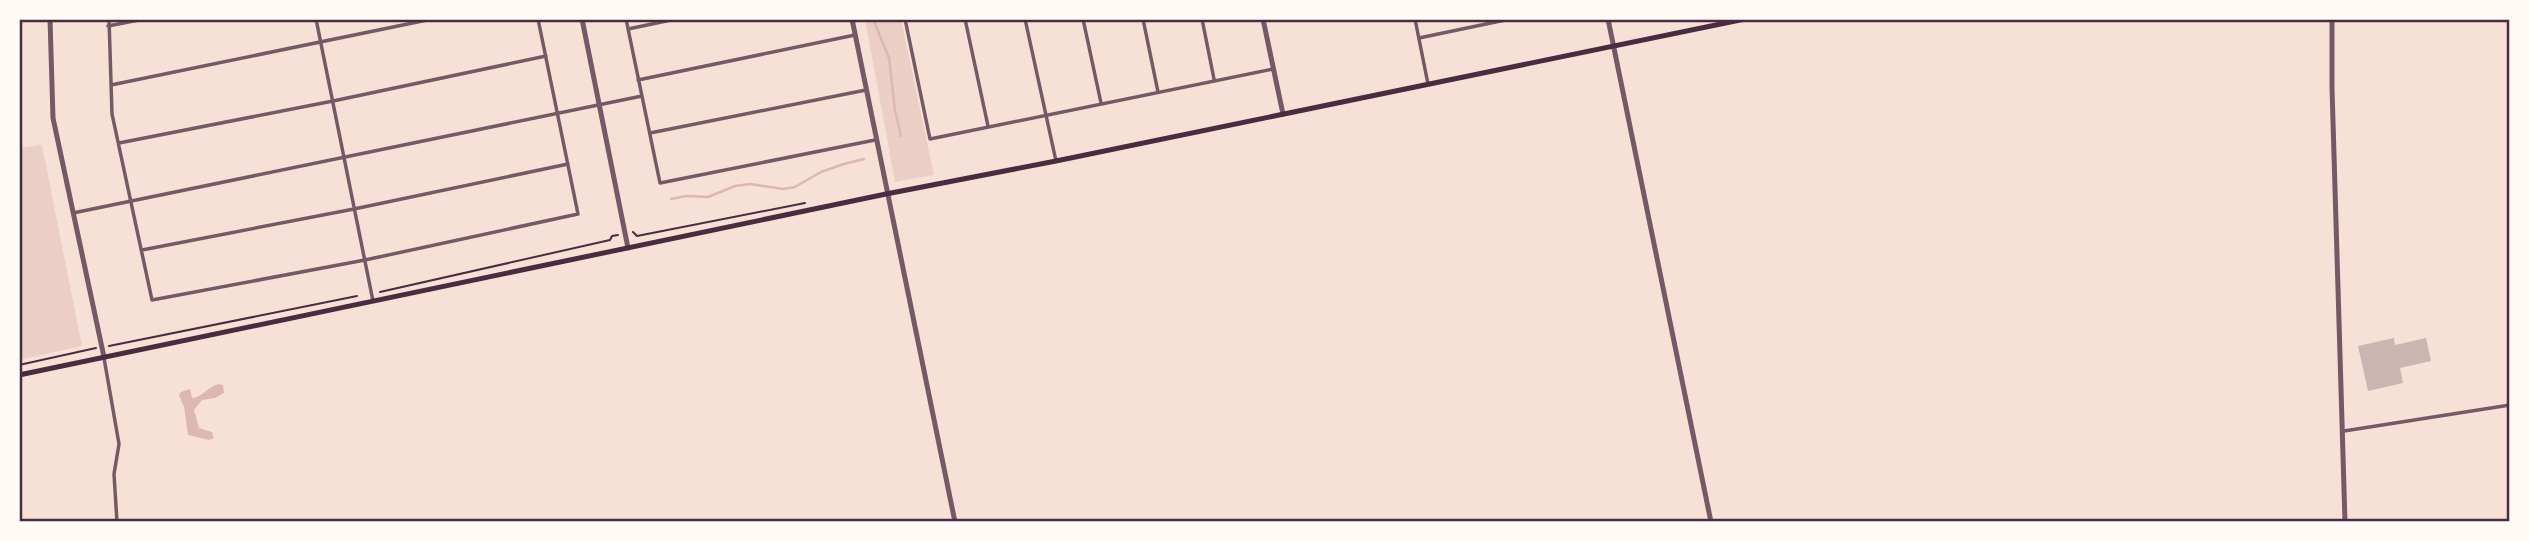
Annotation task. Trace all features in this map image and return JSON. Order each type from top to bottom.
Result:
[{"type":"main road","points":[[19,375],[886,194],[1745,19]]},
{"type":"street","points":[[50,19],[53,118],[102,347],[119,444],[114,474],[117,522]]},
{"type":"street","points":[[109,19],[113,114],[152,300],[365,260],[578,214],[538,19]]},
{"type":"street","points":[[108,26],[144,19]]},
{"type":"street","points":[[316,19],[373,301]]},
{"type":"street","points":[[111,85],[432,19]]},
{"type":"street","points":[[582,19],[628,248]]},
{"type":"street","points":[[626,19],[660,183],[875,140]]},
{"type":"street","points":[[628,29],[676,19]]},
{"type":"street","points":[[852,19],[954,522]]},
{"type":"street","points":[[905,19],[930,139],[1273,69]]},
{"type":"street","points":[[965,19],[988,126]]},
{"type":"street","points":[[1025,19],[1056,161]]},
{"type":"street","points":[[1083,19],[1101,103]]},
{"type":"street","points":[[1143,19],[1158,92]]},
{"type":"street","points":[[1202,19],[1214,79]]},
{"type":"street","points":[[1263,19],[1283,114]]},
{"type":"street","points":[[1415,19],[1428,84]]},
{"type":"street","points":[[1419,38],[1510,19]]},
{"type":"street","points":[[1608,19],[1710,522]]},
{"type":"street","points":[[2332,19],[2332,102],[2346,522]]},
{"type":"street","points":[[638,80],[855,35]]},
{"type":"street","points":[[119,143],[546,56]]},
{"type":"street","points":[[650,133],[866,90]]},
{"type":"street","points":[[73,213],[642,96]]},
{"type":"street","points":[[142,250],[354,209],[568,163]]},
{"type":"street","points":[[2344,431],[2510,405]]},
{"type":"path","points":[[19,365],[372,293],[610,240],[612,236],[633,232],[637,236],[807,202]]},
{"type":"shaded area","points":[[865,19],[901,19],[934,175],[895,182]]},
{"type":"shaded area","points":[[42,145],[82,346],[19,360],[19,148]]},
{"type":"shaded area","points":[[219,384],[223,385],[224,393],[202,400],[194,410],[199,428],[212,432],[214,438],[209,440],[188,435],[184,407],[179,395],[190,389],[192,398],[196,397]]},
{"type":"building","points":[[2394,338],[2395,345],[2426,338],[2431,361],[2400,368],[2403,383],[2368,391],[2358,346]]},
{"type":"waterway","points":[[873,19],[889,58],[901,136]]},
{"type":"waterway","points":[[671,199],[686,196],[708,197],[735,186],[750,184],[783,189],[795,187],[821,172],[864,159]]}]
